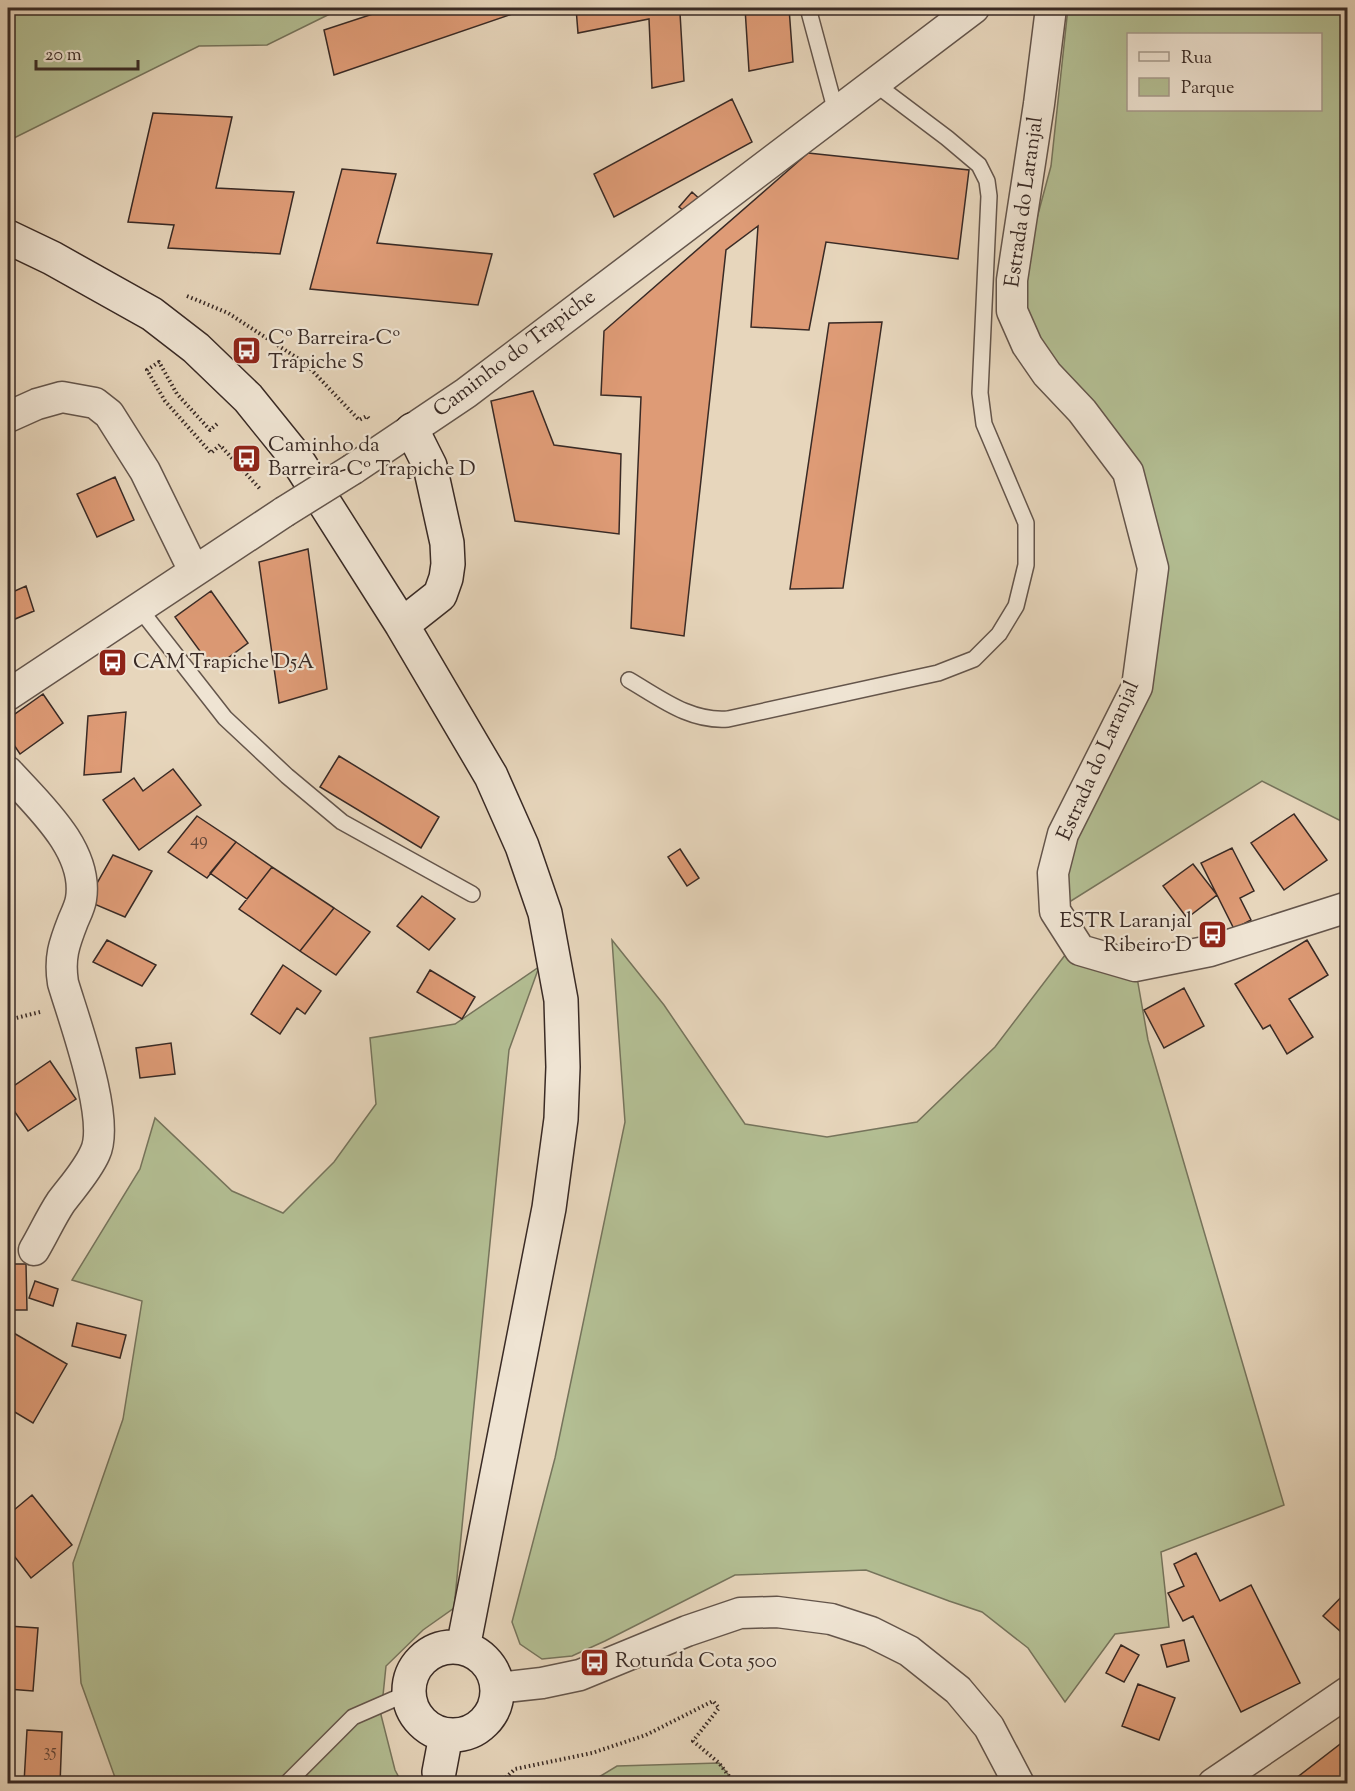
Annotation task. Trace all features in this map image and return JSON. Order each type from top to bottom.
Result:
[{"type":"main road","points":[[8,237],[52,258],[152,314],[196,348],[248,398],[294,455],[402,625],[491,776],[522,846],[544,913],[561,1000],[563,1067],[561,1119],[549,1208],[466,1634],[476,1653],[487,1662],[494,1675],[497,1688],[496,1701],[491,1714],[483,1724],[459,1735],[446,1735],[434,1731],[416,1716],[408,1693],[410,1679],[415,1666],[424,1656],[449,1646],[466,1634]]},
{"type":"main road","points":[[399,438],[430,466],[447,543],[448,564],[440,595],[402,625]]},
{"type":"main road","points":[[439,1772],[446,1735]]},
{"type":"street","name":"Caminho do Trapiche","points":[[8,696],[466,393],[974,8]]},
{"type":"street","name":"Estrada do Laranjal","points":[[1051,8],[1012,280],[1012,310],[1027,345],[1047,374],[1082,411],[1128,472],[1153,568],[1137,687],[1063,834],[1053,873],[1055,911],[1080,950],[1135,966],[1210,951],[1347,907]]},
{"type":"street","points":[[8,417],[37,404],[62,397],[95,403],[109,414],[145,471],[194,571]]},
{"type":"street","points":[[8,772],[62,832],[80,874],[81,900],[64,942],[60,965],[100,1114],[100,1138],[96,1152],[60,1204],[34,1250]]},
{"type":"street","points":[[497,1688],[542,1683],[580,1675],[687,1631],[740,1613],[777,1612],[831,1619],[871,1632],[909,1651],[958,1690],[989,1726],[1019,1784]]},
{"type":"street","points":[[1213,1784],[1347,1692]]},
{"type":"lane","points":[[808,8],[836,112]]},
{"type":"lane","points":[[629,680],[691,715],[711,720],[728,719],[938,673],[974,658],[999,634],[1016,606],[1026,565],[1026,523],[984,424],[980,393],[989,196],[987,181],[979,165],[874,83]]},
{"type":"lane","points":[[139,608],[225,718],[287,776],[342,822],[472,894]]},
{"type":"lane","points":[[286,1784],[353,1717],[408,1693]]},
{"type":"path","points":[[184,295],[228,313],[305,363],[359,420],[368,416],[399,438]]},
{"type":"path","points":[[218,424],[210,430],[177,394],[159,362],[147,370],[165,401],[211,453],[220,445],[282,513]]},
{"type":"path","points":[[499,1784],[515,1769],[592,1753],[646,1735],[714,1701],[719,1708],[693,1741],[719,1763],[735,1784]]},
{"type":"green space","points":[[8,8],[342,8],[267,45],[199,46],[8,141]]},
{"type":"green space","points":[[1068,8],[1347,8],[1347,824],[1262,781],[1055,911],[1063,834],[1137,687],[1153,568],[1128,472],[1012,311],[1051,166]]},
{"type":"green space","points":[[612,940],[664,1005],[745,1124],[827,1137],[917,1122],[995,1047],[1075,942],[1135,966],[1148,1040],[1284,1505],[1161,1552],[1169,1627],[1115,1634],[1065,1702],[1028,1648],[982,1612],[866,1570],[735,1575],[572,1656],[542,1659],[520,1644],[512,1622],[555,1458],[625,1122]]},
{"type":"green space","points":[[539,967],[509,1050],[454,1608],[423,1630],[386,1666],[381,1715],[395,1770],[402,1783],[117,1783],[81,1683],[73,1563],[123,1419],[142,1301],[72,1280],[140,1169],[155,1118],[232,1191],[283,1213],[334,1162],[376,1104],[370,1038],[455,1024]]},
{"type":"green space","points":[[719,1763],[735,1783],[589,1783],[617,1766]]},
{"type":"building","points":[[391,8],[516,8],[518,12],[334,75],[324,30]]},
{"type":"building","points":[[576,8],[705,8],[680,13],[684,81],[652,88],[649,19],[578,33]]},
{"type":"building","points":[[745,8],[789,8],[793,62],[749,71]]},
{"type":"building","points":[[732,99],[752,142],[614,217],[594,174]]},
{"type":"building","points":[[153,113],[232,117],[216,188],[294,192],[280,254],[168,248],[174,225],[128,222]]},
{"type":"building","points":[[808,153],[969,170],[958,259],[826,242],[809,330],[751,327],[758,226],[726,250],[684,636],[631,628],[641,397],[601,395],[604,331]]},
{"type":"building","points":[[342,169],[396,174],[377,243],[492,254],[478,305],[310,289]]},
{"type":"building","points":[[692,192],[703,202],[690,216],[679,207]]},
{"type":"building","points":[[882,322],[843,588],[790,589],[829,323]]},
{"type":"building","points":[[533,391],[554,445],[621,454],[619,534],[515,521],[491,401]]},
{"type":"building","points":[[115,477],[134,520],[97,537],[77,494]]},
{"type":"building","points":[[308,549],[327,689],[279,703],[259,562]]},
{"type":"building","points":[[26,586],[34,611],[8,622],[8,594]]},
{"type":"building","points":[[211,591],[248,643],[213,669],[175,617]]},
{"type":"building","points":[[43,694],[63,723],[20,754],[8,736],[8,719]]},
{"type":"building","points":[[126,712],[121,772],[84,775],[88,716]]},
{"type":"building","points":[[339,756],[439,817],[421,848],[320,787]]},
{"type":"building","points":[[173,769],[201,805],[139,850],[103,800],[134,778],[143,791]]},
{"type":"building","points":[[1294,814],[1327,860],[1284,890],[1251,843]]},
{"type":"building","points":[[197,816],[236,842],[207,878],[168,852]]},
{"type":"building","points":[[236,842],[272,867],[247,899],[210,873]]},
{"type":"building","points":[[1232,848],[1254,891],[1240,898],[1251,920],[1234,929],[1201,863]]},
{"type":"building","points":[[680,849],[699,878],[687,886],[668,857]]},
{"type":"building","points":[[113,855],[152,871],[125,917],[87,901]]},
{"type":"building","points":[[1193,864],[1217,895],[1187,918],[1163,886]]},
{"type":"building","points":[[272,867],[334,908],[300,951],[239,909]]},
{"type":"building","points":[[422,896],[455,919],[429,950],[397,926]]},
{"type":"building","points":[[334,908],[370,932],[336,975],[300,951]]},
{"type":"building","points":[[107,940],[156,965],[142,986],[93,962]]},
{"type":"building","points":[[1307,940],[1328,975],[1289,999],[1313,1037],[1287,1054],[1270,1025],[1263,1029],[1235,984]]},
{"type":"building","points":[[283,965],[321,991],[305,1014],[297,1008],[280,1034],[251,1014]]},
{"type":"building","points":[[430,970],[475,997],[462,1019],[417,992]]},
{"type":"building","points":[[1184,988],[1204,1026],[1164,1048],[1144,1010]]},
{"type":"building","points":[[171,1043],[175,1074],[140,1078],[136,1048]]},
{"type":"building","points":[[50,1061],[76,1099],[28,1131],[8,1102],[8,1090]]},
{"type":"building","points":[[8,1264],[26,1264],[27,1310],[8,1310]]},
{"type":"building","points":[[35,1281],[58,1289],[53,1306],[29,1298]]},
{"type":"building","points":[[77,1323],[126,1335],[120,1358],[72,1346]]},
{"type":"building","points":[[12,1332],[67,1364],[33,1423],[8,1408],[8,1340]]},
{"type":"building","points":[[32,1495],[72,1545],[31,1578],[8,1548],[8,1515]]},
{"type":"building","points":[[1196,1553],[1220,1601],[1251,1585],[1300,1683],[1241,1712],[1193,1616],[1183,1621],[1168,1593],[1184,1586],[1174,1564]]},
{"type":"building","points":[[1348,1590],[1348,1638],[1323,1616]]},
{"type":"building","points":[[8,1626],[38,1628],[33,1691],[8,1689]]},
{"type":"building","points":[[1184,1640],[1189,1661],[1167,1667],[1161,1645]]},
{"type":"building","points":[[1121,1645],[1139,1655],[1124,1682],[1106,1673]]},
{"type":"building","points":[[1138,1684],[1175,1698],[1159,1740],[1122,1726]]},
{"type":"building","points":[[27,1730],[62,1732],[60,1784],[24,1783]]},
{"type":"building","points":[[1348,1738],[1348,1784],[1292,1784],[1291,1782]]},
{"type":"place","name":"Cº Barreira-Cº Trapiche S","points":[[247,351]]},
{"type":"place","name":"Caminho da Barreira-Cº Trapiche D","points":[[247,458]]},
{"type":"place","name":"CAM Trapiche D5A","points":[[112,663]]},
{"type":"place","name":"ESTR Laranjal Ribeiro D","points":[[1213,934]]},
{"type":"place","name":"Rotunda Cota 500","points":[[594,1662]]}]
